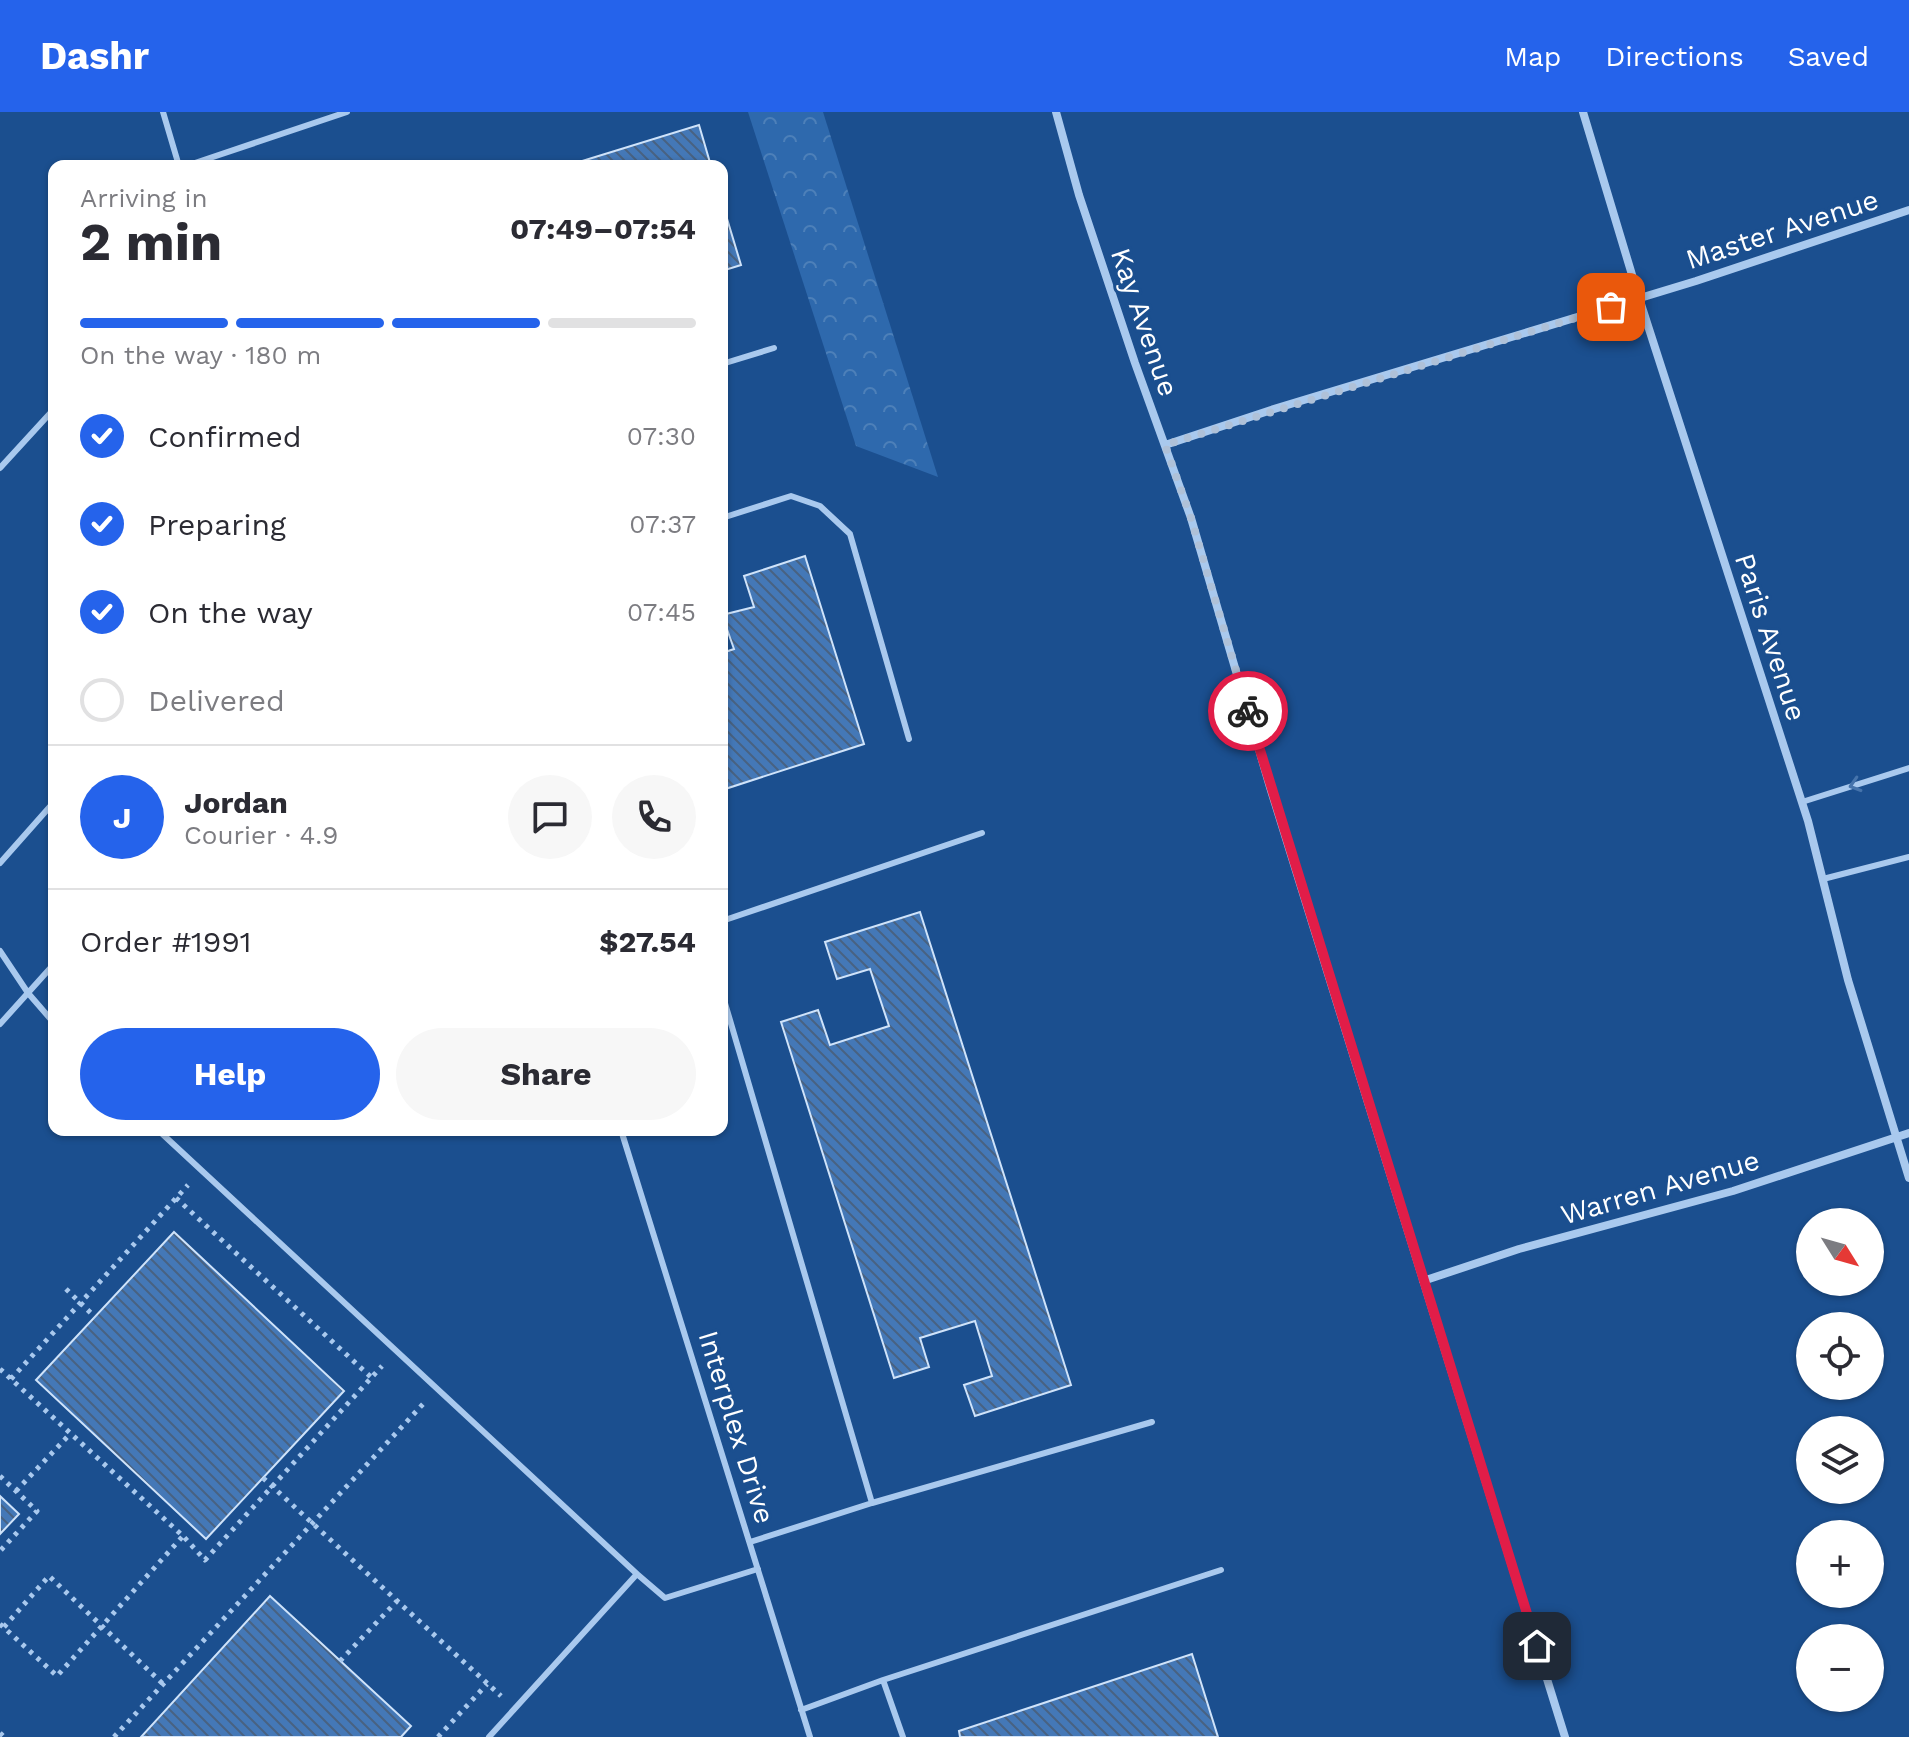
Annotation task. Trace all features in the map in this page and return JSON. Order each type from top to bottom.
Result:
[{"type":"street","name":"Kay Avenue","points":[[1056,112],[1079,195],[1191,518],[1270,787],[1565,1737]]},
{"type":"street","name":"Paris Avenue","points":[[1583,112],[1639,298],[1802,802],[1848,980],[1909,1178]]},
{"type":"street","name":"Master Avenue","points":[[1165,445],[1639,298],[1909,210]]},
{"type":"street","name":"Warren Avenue","points":[[1423,1281],[1519,1249],[1733,1191],[1909,1133]]},
{"type":"lane","points":[[163,112],[177,160]]},
{"type":"lane","points":[[204,160],[347,112]]},
{"type":"lane","points":[[728,362],[774,348]]},
{"type":"lane","points":[[0,468],[48,416]]},
{"type":"lane","points":[[728,516],[791,496],[820,506],[850,534],[909,739]]},
{"type":"lane","points":[[1802,802],[1909,768]]},
{"type":"lane","points":[[0,863],[48,809]]},
{"type":"lane","points":[[728,919],[982,833]]},
{"type":"lane","points":[[1823,879],[1909,857]]},
{"type":"lane","points":[[0,951],[48,1016]]},
{"type":"lane","points":[[0,1024],[48,971]]},
{"type":"lane","points":[[728,1013],[872,1503]]},
{"type":"lane","points":[[165,1136],[665,1598],[758,1569]]},
{"type":"lane","name":"Interplex Drive","points":[[623,1136],[810,1737]]},
{"type":"lane","points":[[750,1542],[872,1503],[1152,1422]]},
{"type":"lane","points":[[801,1710],[883,1680],[1221,1570]]},
{"type":"lane","points":[[489,1737],[637,1574]]},
{"type":"lane","points":[[883,1680],[903,1737]]},
{"type":"path","points":[[10,1379],[202,1170]]},
{"type":"path","points":[[176,1198],[372,1378]]},
{"type":"path","points":[[66,1289],[95,1317]]},
{"type":"path","points":[[0,1369],[183,1536],[205,1560],[396,1350]]},
{"type":"path","points":[[114,1737],[437,1389]]},
{"type":"path","points":[[16,1491],[70,1434]]},
{"type":"path","points":[[0,1476],[37,1511],[0,1551]]},
{"type":"path","points":[[263,1478],[515,1709]]},
{"type":"path","points":[[163,1684],[102,1626],[49,1576],[2,1626],[57,1676],[102,1626],[183,1536]]},
{"type":"path","points":[[340,1661],[397,1601]]},
{"type":"path","points":[[438,1737],[487,1684]]},
{"type":"green space","points":[[748,112],[823,112],[938,477],[856,446]]},
{"type":"building","points":[[699,125],[709,160],[585,160]]},
{"type":"building","points":[[728,222],[741,265],[728,269]]},
{"type":"building","points":[[805,556],[864,744],[728,788],[728,651],[734,649],[728,632],[728,614],[754,607],[744,576]]},
{"type":"building","points":[[920,912],[1071,1385],[975,1416],[964,1385],[992,1376],[975,1321],[920,1338],[929,1367],[894,1378],[781,1022],[818,1010],[830,1045],[889,1026],[870,969],[837,979],[825,942]]},
{"type":"building","points":[[174,1232],[344,1391],[206,1539],[36,1380]]},
{"type":"building","points":[[0,1496],[19,1514],[0,1534]]},
{"type":"building","points":[[270,1596],[411,1726],[401,1737],[141,1737]]},
{"type":"building","points":[[1192,1654],[1218,1737],[960,1737],[959,1731]]},
{"type":"way so far","points":[[1248,711],[1191,518],[1165,445],[1611,307]]},
{"type":"route","points":[[1248,711],[1537,1646]]}]
